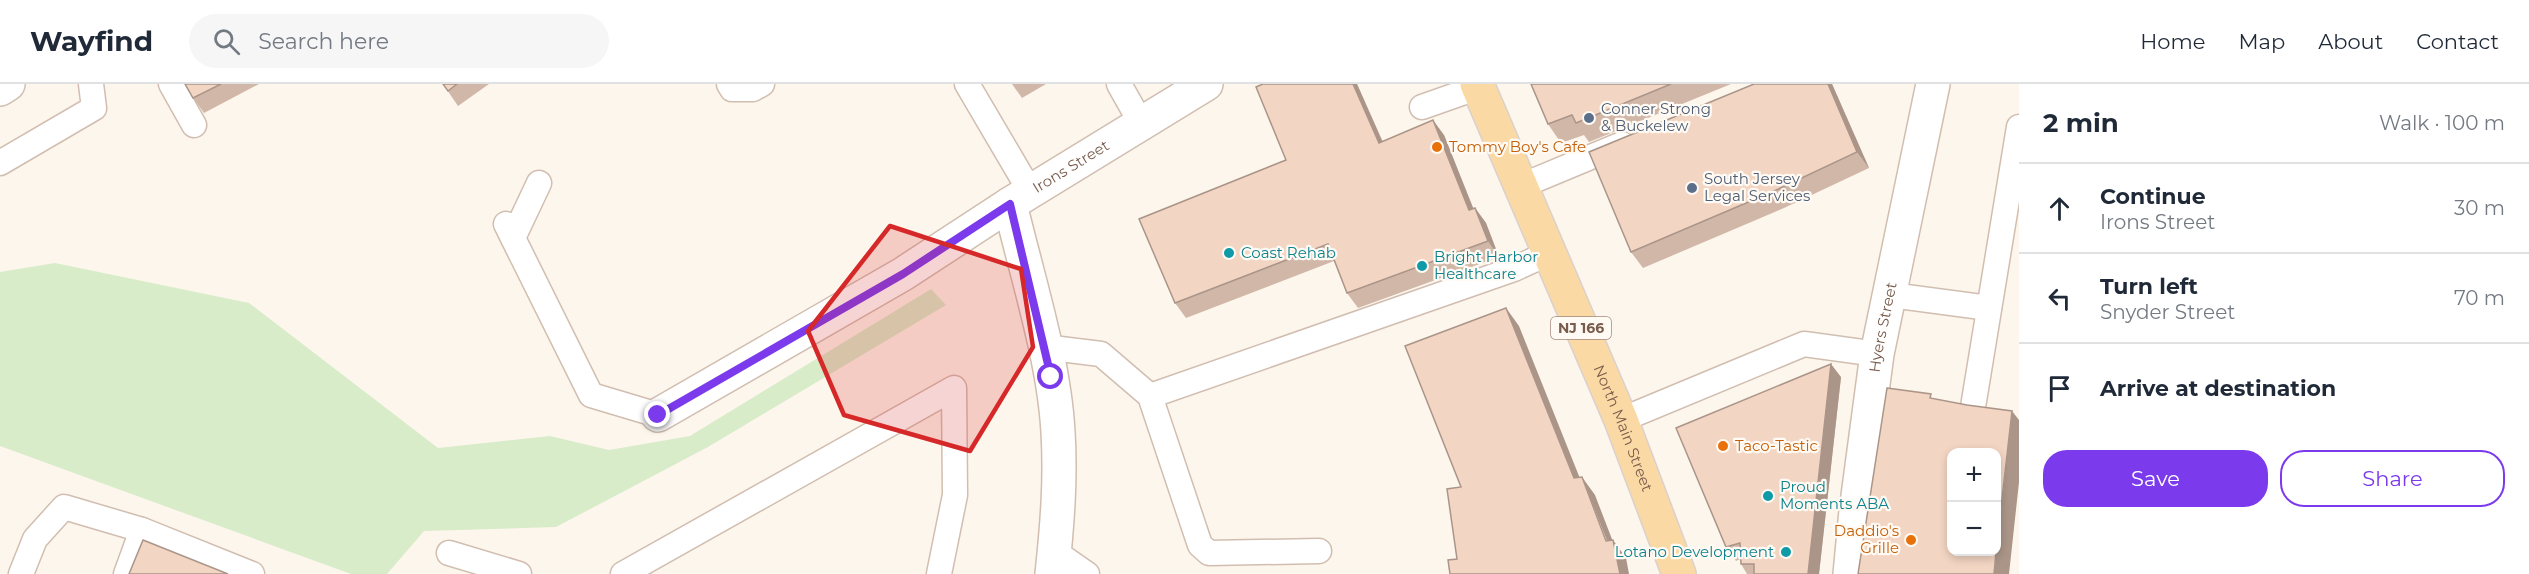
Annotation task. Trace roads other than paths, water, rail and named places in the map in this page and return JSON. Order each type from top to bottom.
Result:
[{"type":"main road","name":"North Main Street","points":[[1478,86],[1621,420],[1679,574]]},
{"type":"street","points":[[0,89],[8,84]]},
{"type":"street","name":"Irons Street","points":[[658,415],[903,274],[1020,197],[1206,84]]},
{"type":"street","name":"Hyers Street","points":[[1850,574],[1877,354],[1933,84]]},
{"type":"street","points":[[1020,197],[1058,430],[1059,480],[1053,562]]},
{"type":"lane","points":[[0,163],[94,108],[92,84]]},
{"type":"lane","points":[[171,84],[194,125]]},
{"type":"lane","points":[[729,84],[732,89],[753,89],[762,84]]},
{"type":"lane","points":[[967,84],[1020,197]]},
{"type":"lane","points":[[1119,84],[1141,123]]},
{"type":"lane","points":[[1422,107],[1478,86]]},
{"type":"lane","points":[[1973,407],[2019,127]]},
{"type":"lane","points":[[1521,186],[1640,137]]},
{"type":"lane","points":[[539,183],[509,231],[591,395],[658,415]]},
{"type":"lane","points":[[1150,396],[1514,269],[1549,253]]},
{"type":"lane","points":[[1891,295],[1989,308]]},
{"type":"lane","points":[[1621,420],[1804,344],[1877,354]]},
{"type":"lane","points":[[1044,347],[1101,354],[1150,396],[1200,545],[1209,553],[1319,551]]},
{"type":"lane","points":[[622,574],[954,388],[955,495],[939,574]]},
{"type":"lane","points":[[21,574],[35,539],[64,507],[142,531],[252,574]]},
{"type":"lane","points":[[126,574],[142,531]]},
{"type":"lane","points":[[449,553],[519,574]]},
{"type":"lane","points":[[1053,562],[1087,574]]},
{"type":"place","name":"Conner Strong & Buckelew","points":[[1589,118]]},
{"type":"place","name":"Tommy Boy's Cafe","points":[[1437,147]]},
{"type":"place","name":"South Jersey Legal Services","points":[[1692,188]]},
{"type":"place","name":"Coast Rehab","points":[[1229,253]]},
{"type":"place","name":"Bright Harbor Healthcare","points":[[1422,266]]},
{"type":"place","name":"Taco-Tastic","points":[[1723,446]]},
{"type":"place","name":"Proud Moments ABA","points":[[1768,496]]},
{"type":"place","name":"Daddio's Grille","points":[[1911,540]]},
{"type":"place","name":"Lotano Development","points":[[1786,552]]}]
